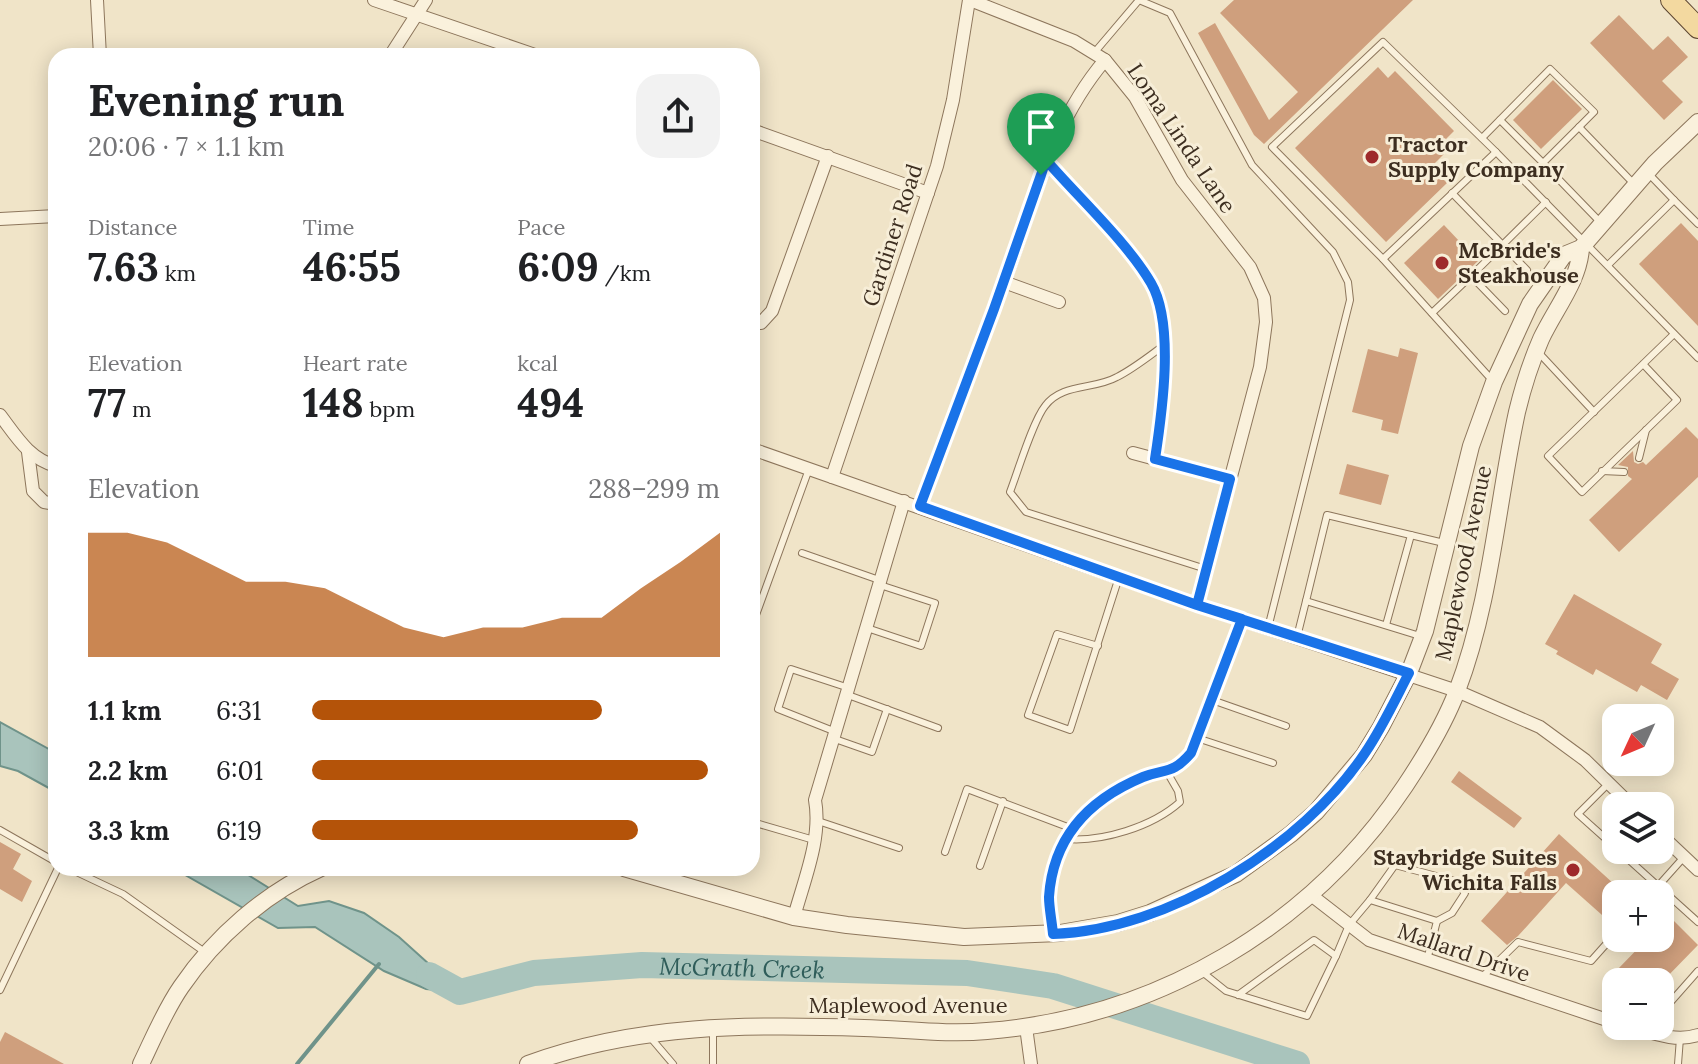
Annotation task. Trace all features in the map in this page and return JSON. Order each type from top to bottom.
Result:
[{"type":"main road","points":[[1671,0],[1698,28]]},
{"type":"street","points":[[97,0],[100,48]]},
{"type":"street","points":[[374,0],[504,48]]},
{"type":"street","points":[[395,48],[426,0]]},
{"type":"street","name":"Loma Linda Lane","points":[[969,0],[1074,41],[1099,57],[1135,97],[1182,180],[1250,267],[1264,298],[1266,322],[1260,367],[1197,605]]},
{"type":"street","name":"Gardiner Road","points":[[832,477],[928,193],[953,100],[969,0]]},
{"type":"street","points":[[920,506],[1046,160],[1073,102],[1099,57]]},
{"type":"street","name":"Maplewood Avenue","points":[[652,876],[794,917],[964,937],[1053,934],[1118,923],[1150,913],[1236,874],[1316,812],[1364,755],[1409,673],[1423,637],[1471,446],[1494,382],[1530,304],[1564,255],[1583,245],[1647,172],[1698,122]]},
{"type":"street","points":[[760,133],[928,193]]},
{"type":"street","points":[[760,323],[772,311],[828,156]]},
{"type":"street","points":[[0,219],[48,216]]},
{"type":"street","name":"Maplewood Avenue","points":[[528,1064],[582,1047],[648,1034],[713,1027],[765,1025],[984,1032],[1026,1027],[1090,1013],[1140,997],[1201,971],[1251,942],[1311,895],[1365,840],[1389,811],[1428,752],[1457,691],[1472,642],[1490,565],[1518,409],[1537,351],[1580,265],[1583,245]]},
{"type":"street","points":[[1004,282],[1059,302]]},
{"type":"street","points":[[0,415],[28,452],[48,463]]},
{"type":"street","points":[[28,452],[33,491],[48,503]]},
{"type":"street","points":[[760,452],[1197,605],[1457,691],[1540,727],[1585,760],[1618,792]]},
{"type":"street","points":[[1133,453],[1230,479]]},
{"type":"street","points":[[794,917],[818,821],[815,800],[904,501]]},
{"type":"street","points":[[1053,934],[1049,898],[1055,868],[1070,834],[1100,799],[1146,776],[1167,772],[1180,765],[1191,753],[1242,619]]},
{"type":"street","points":[[1674,847],[1698,870]]},
{"type":"street","points":[[141,1064],[179,990],[206,953],[282,887],[305,876]]},
{"type":"street","name":"Mallard Drive","points":[[1311,895],[1369,940],[1602,1018]]},
{"type":"street","points":[[1026,1027],[1031,1064]]},
{"type":"street","points":[[1674,1036],[1698,1035]]},
{"type":"lane","points":[[1099,57],[1139,0],[1170,13],[1252,165],[1333,252],[1348,282],[1350,300],[1268,628]]},
{"type":"lane","points":[[1494,382],[1383,259],[1272,147],[1383,42],[1546,202],[1583,245],[1608,265],[1698,358]]},
{"type":"lane","points":[[1482,138],[1550,69],[1594,112],[1543,163]]},
{"type":"lane","points":[[1500,120],[1602,224]]},
{"type":"lane","points":[[1579,127],[1635,185]]},
{"type":"lane","points":[[1383,259],[1496,152]]},
{"type":"lane","points":[[1046,160],[1127,251],[1152,284],[1163,317],[1163,406],[1155,459]]},
{"type":"lane","points":[[1647,172],[1698,224]]},
{"type":"lane","points":[[1452,193],[1527,270]]},
{"type":"lane","points":[[1608,265],[1674,200]]},
{"type":"lane","points":[[1432,313],[1546,202]]},
{"type":"lane","points":[[1471,276],[1505,311]]},
{"type":"lane","points":[[1643,364],[1677,400],[1582,492],[1548,456],[1594,412],[1643,364],[1674,334]]},
{"type":"lane","points":[[1163,346],[1118,377],[1097,386],[1066,390],[1043,407],[1010,492],[1026,512],[1206,569]]},
{"type":"lane","points":[[1537,351],[1594,412]]},
{"type":"lane","points":[[1639,458],[1646,430]]},
{"type":"lane","points":[[760,604],[809,469]]},
{"type":"lane","points":[[1602,471],[1624,472]]},
{"type":"lane","points":[[1297,637],[1327,515],[1447,544]]},
{"type":"lane","points":[[1386,625],[1411,535]]},
{"type":"lane","points":[[802,553],[935,603],[921,646],[867,628]]},
{"type":"lane","points":[[1098,646],[1057,634],[1028,715],[1070,730],[1098,646],[1119,577]]},
{"type":"lane","points":[[1306,601],[1423,637]]},
{"type":"lane","points":[[887,709],[872,752],[778,709],[791,669],[938,728]]},
{"type":"lane","points":[[1212,700],[1286,726]]},
{"type":"lane","points":[[1197,738],[1273,763]]},
{"type":"lane","points":[[945,852],[967,789],[1003,801],[1089,841],[1119,833],[1169,812],[1180,802],[1178,791],[1167,772]]},
{"type":"lane","points":[[1602,836],[1578,814],[1609,783]]},
{"type":"lane","points":[[980,866],[1003,801]]},
{"type":"lane","points":[[818,821],[899,848]]},
{"type":"lane","points":[[760,824],[814,840]]},
{"type":"lane","points":[[0,830],[48,859]]},
{"type":"lane","points":[[1663,880],[1684,857]]},
{"type":"lane","points":[[1634,864],[1651,880]]},
{"type":"lane","points":[[1201,971],[1226,991],[1307,1016],[1349,925],[1395,865],[1455,881],[1465,893],[1452,913],[1437,921],[1370,900]]},
{"type":"lane","points":[[0,990],[52,876]]},
{"type":"lane","points":[[85,876],[123,894],[206,953]]},
{"type":"lane","points":[[1674,900],[1698,922]]},
{"type":"lane","points":[[1427,960],[1437,921]]},
{"type":"lane","points":[[1238,995],[1314,940],[1336,956]]},
{"type":"lane","points":[[1481,978],[1518,942],[1591,961],[1602,949]]},
{"type":"lane","points":[[0,970],[7,974]]},
{"type":"lane","points":[[1674,998],[1698,971]]},
{"type":"lane","points":[[713,1027],[713,1064]]},
{"type":"lane","points":[[648,1034],[673,1064]]},
{"type":"lane","points":[[1678,1064],[1680,1038]]},
{"type":"water","points":[[0,722],[48,749],[48,788],[18,771],[0,766]]},
{"type":"water","points":[[187,876],[250,876],[298,906],[329,901],[364,913],[399,937],[460,992],[426,989],[384,971],[315,927],[278,928]]},
{"type":"building","points":[[1234,0],[1413,0],[1264,144],[1254,135],[1198,33],[1215,23],[1269,120],[1298,92],[1220,13]]},
{"type":"building","points":[[1619,15],[1653,50],[1668,36],[1688,57],[1662,81],[1683,102],[1664,120],[1590,43]]},
{"type":"building","name":"Tractor Supply Company","points":[[1378,67],[1388,78],[1395,71],[1454,131],[1446,139],[1453,145],[1431,167],[1447,183],[1386,242],[1295,148]]},
{"type":"building","points":[[1553,80],[1582,109],[1541,149],[1513,120]]},
{"type":"building","points":[[1681,223],[1698,241],[1698,326],[1639,264]]},
{"type":"building","name":"McBride's Steakhouse","points":[[1444,225],[1478,261],[1438,299],[1404,263]]},
{"type":"building","points":[[1400,348],[1418,353],[1398,434],[1381,430],[1383,420],[1352,412],[1368,349],[1398,357]]},
{"type":"building","points":[[1686,427],[1698,439],[1698,477],[1619,552],[1589,520],[1632,479],[1628,476],[1628,467],[1618,465],[1633,451],[1634,462],[1646,465]]},
{"type":"building","points":[[1347,464],[1389,475],[1381,505],[1339,494]]},
{"type":"building","points":[[1574,594],[1662,644],[1651,663],[1679,679],[1667,700],[1641,685],[1637,692],[1596,669],[1593,675],[1556,654],[1558,651],[1545,644]]},
{"type":"building","points":[[1459,771],[1522,818],[1514,828],[1451,782]]},
{"type":"building","points":[[1559,834],[1610,880],[1602,880],[1602,915],[1566,883],[1507,945],[1481,921]]},
{"type":"building","points":[[0,842],[21,854],[13,869],[32,881],[22,902],[0,889]]},
{"type":"building","points":[[1674,921],[1698,945],[1674,970],[1619,968],[1634,952],[1674,952]]},
{"type":"building","points":[[5,1032],[64,1064],[0,1064],[0,1042]]},
{"type":"waterway","points":[[297,1064],[379,964]]},
{"type":"waterway","name":"McGrath Creek","points":[[429,975],[460,992],[534,973],[642,965],[967,973],[1053,986],[1297,1064]]},
{"type":"place","name":"Tractor Supply Company","points":[[1372,157]]},
{"type":"place","name":"McBride's Steakhouse","points":[[1442,263]]},
{"type":"place","name":"Staybridge Suites Wichita Falls","points":[[1573,870]]},
{"type":"route","points":[[1041,175],[920,506],[1197,605],[1409,673],[1364,755],[1316,812],[1291,834],[1236,874],[1150,913],[1118,923],[1053,934],[1049,898],[1065,841],[1077,822],[1100,799],[1146,776],[1167,772],[1180,765],[1191,753],[1242,619],[1197,605],[1230,479],[1155,459],[1163,406],[1163,317],[1152,284],[1127,251],[1046,160],[1041,175]]}]
